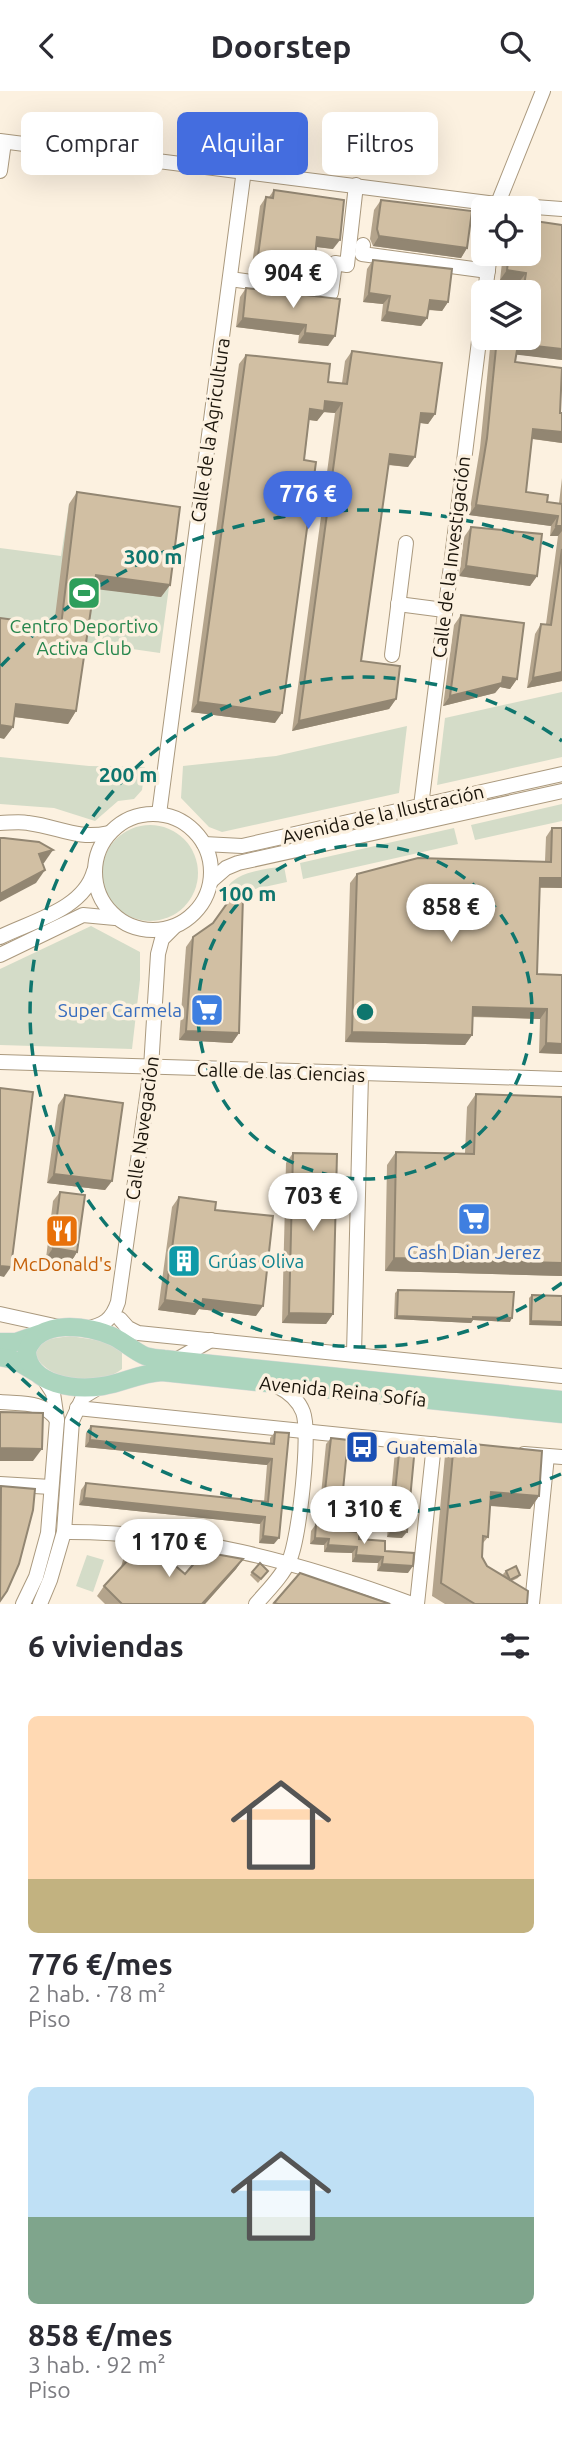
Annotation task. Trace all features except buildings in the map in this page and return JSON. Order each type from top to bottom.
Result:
[{"type":"main road","name":"Avenida Reina Sofía","points":[[38,1334],[61,1328],[83,1329],[111,1336],[144,1356],[562,1400]]},
{"type":"main road","points":[[0,1342],[16,1342],[38,1334]]},
{"type":"main road","points":[[38,1334],[27,1351],[28,1360],[40,1376]]},
{"type":"main road","points":[[124,1379],[133,1363],[127,1346]]},
{"type":"main road","points":[[0,1357],[15,1360],[40,1376],[71,1386],[99,1387]]},
{"type":"main road","name":"Avenida Reina Sofía","points":[[99,1387],[143,1373],[162,1372],[562,1414]]},
{"type":"street","points":[[500,196],[543,91]]},
{"type":"street","points":[[0,171],[2,141],[177,162]]},
{"type":"street","name":"Calle de la Agricultura","points":[[159,814],[243,175]]},
{"type":"street","points":[[281,175],[471,202]]},
{"type":"street","points":[[230,279],[331,293],[335,263],[347,265],[356,185]]},
{"type":"street","points":[[541,208],[562,209]]},
{"type":"street","points":[[363,245],[362,254],[488,271]]},
{"type":"street","points":[[487,280],[489,266]]},
{"type":"street","name":"Calle de la Investigación","points":[[421,806],[478,350]]},
{"type":"street","points":[[392,655],[406,543]]},
{"type":"street","points":[[398,604],[444,610]]},
{"type":"street","name":"Avenida de la Ilustración","points":[[204,844],[242,846],[562,774]]},
{"type":"street","name":"Avenida de la Ilustración","points":[[211,881],[226,868],[238,863],[562,791]]},
{"type":"street","points":[[0,937],[72,902],[90,884],[100,846],[109,833],[124,821],[142,815],[159,814],[183,822],[204,844],[211,862],[211,881],[203,903],[190,917],[174,927],[139,929]]},
{"type":"street","points":[[0,823],[27,823],[74,836],[92,837],[109,833]]},
{"type":"street","points":[[74,836],[87,848],[95,867],[102,900],[117,918]]},
{"type":"street","points":[[0,955],[83,915],[117,918],[139,929],[152,940],[158,954]]},
{"type":"street","name":"Calle Navegación","points":[[118,1302],[151,1068],[158,954],[162,939],[174,927]]},
{"type":"street","name":"Calle de las Ciencias","points":[[0,1062],[562,1079]]},
{"type":"street","points":[[354,1354],[360,1074]]},
{"type":"street","points":[[118,1302],[127,1346]]},
{"type":"street","points":[[83,1329],[106,1323],[113,1315],[118,1302]]},
{"type":"street","points":[[0,1314],[61,1328]]},
{"type":"street","points":[[120,1319],[128,1328],[138,1333],[562,1376]]},
{"type":"street","points":[[176,1360],[211,1340]]},
{"type":"street","points":[[23,1604],[36,1577],[48,1533],[57,1420],[53,1393],[40,1376]]},
{"type":"street","points":[[256,1604],[289,1562],[297,1533],[306,1431],[303,1413],[296,1400],[288,1391],[273,1383]]},
{"type":"street","points":[[40,1604],[51,1580],[64,1532],[72,1421],[83,1397],[99,1387]]},
{"type":"street","points":[[0,1402],[38,1405],[50,1410],[57,1420]]},
{"type":"street","points":[[76,1408],[484,1450]]},
{"type":"street","points":[[64,1532],[166,1537],[289,1562],[414,1604],[434,1444]]},
{"type":"street","points":[[509,1452],[562,1457]]},
{"type":"street","points":[[531,1604],[547,1456]]},
{"type":"street","points":[[0,1485],[51,1487]]},
{"type":"green space","name":"Centro Deportivo Activa Club","points":[[69,504],[178,521],[160,653],[0,630],[0,548],[61,556]]},
{"type":"green space","points":[[562,692],[562,757],[437,785],[445,718]]},
{"type":"green space","points":[[407,726],[399,793],[222,832],[209,827],[181,798],[183,766],[276,756]]},
{"type":"green space","points":[[0,757],[89,766],[145,767],[142,790],[134,799],[118,801],[95,821],[54,808],[0,804]]},
{"type":"green space","points":[[562,804],[562,821],[475,840],[471,825]]},
{"type":"green space","points":[[150,825],[168,829],[184,839],[194,855],[198,873],[194,891],[184,907],[168,917],[150,921],[132,917],[116,907],[106,891],[102,873],[106,855],[116,839],[132,829]]},
{"type":"green space","points":[[454,828],[458,844],[303,879],[300,863]]},
{"type":"green space","points":[[284,866],[287,882],[224,896],[233,881],[248,873]]},
{"type":"green space","points":[[91,926],[140,952],[140,980],[132,1049],[0,1045],[0,969]]},
{"type":"green space","points":[[70,1336],[103,1341],[122,1351],[122,1369],[101,1379],[75,1379],[51,1371],[35,1355],[42,1340]]},
{"type":"green space","points":[[87,1555],[104,1560],[93,1592],[76,1586]]},
{"type":"place","name":"Centro Deportivo Activa Club","points":[[84,593]]},
{"type":"place","name":"Super Carmela","points":[[207,1010]]},
{"type":"place","name":"Cash Dian Jerez","points":[[474,1219]]},
{"type":"place","name":"McDonald's","points":[[62,1231]]},
{"type":"place","name":"Grúas Oliva","points":[[184,1261]]},
{"type":"place","name":"Guatemala","points":[[362,1447]]}]
